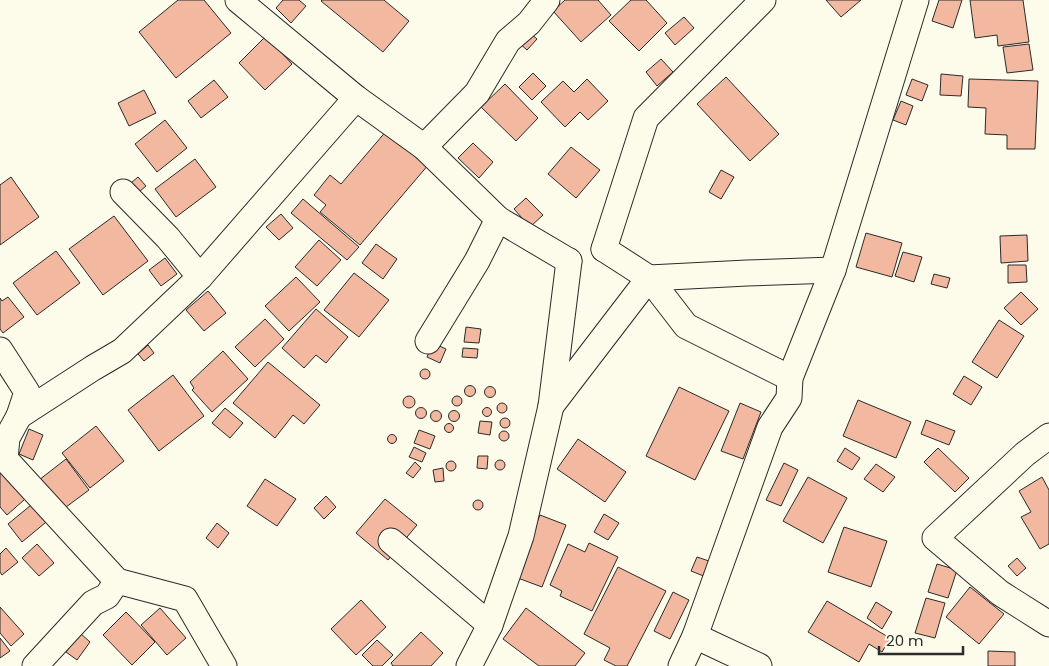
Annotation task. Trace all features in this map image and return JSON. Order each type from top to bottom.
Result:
[{"type":"street","points":[[238,0],[356,98],[424,147],[498,219],[569,261],[604,249]]},
{"type":"street","points":[[424,147],[477,93],[508,41],[529,23],[547,0]]},
{"type":"street","points":[[604,249],[646,118],[763,0]]},
{"type":"street","points":[[681,666],[695,636],[770,427],[789,398],[790,378],[833,270],[916,0]]},
{"type":"street","points":[[19,416],[122,351],[200,277],[356,98]]},
{"type":"street","points":[[123,192],[168,238],[200,277]]},
{"type":"street","points":[[428,341],[477,261],[498,219]]},
{"type":"street","points":[[604,249],[649,278],[686,326],[790,378]]},
{"type":"street","points":[[469,666],[490,625],[520,536],[551,406],[569,261]]},
{"type":"street","points":[[551,406],[649,278],[833,270]]},
{"type":"street","points":[[0,350],[27,392],[19,416],[7,438],[5,459],[116,581],[185,599],[224,666]]},
{"type":"street","points":[[1049,436],[1025,454],[935,538],[1000,593],[1049,624]]},
{"type":"street","points":[[391,541],[490,625]]},
{"type":"street","points":[[35,666],[93,603],[107,596],[116,581]]},
{"type":"street","points":[[695,636],[759,666]]},
{"type":"building","points":[[178,0],[204,0],[231,33],[176,78],[139,32]]},
{"type":"building","points":[[283,0],[299,0],[306,6],[291,23],[276,8]]},
{"type":"building","points":[[322,0],[384,0],[409,21],[383,52]]},
{"type":"building","points":[[565,0],[598,0],[611,15],[581,42],[553,11]]},
{"type":"building","points":[[631,0],[646,0],[667,23],[639,51],[609,21]]},
{"type":"building","points":[[826,0],[861,0],[841,17]]},
{"type":"building","points":[[939,0],[962,0],[953,28],[932,21]]},
{"type":"building","points":[[970,0],[1023,0],[1029,42],[998,46],[997,35],[975,38]]},
{"type":"building","points":[[684,17],[694,28],[675,45],[665,33]]},
{"type":"building","points":[[529,32],[537,39],[527,50],[519,43]]},
{"type":"building","points":[[266,36],[292,64],[265,90],[239,63]]},
{"type":"building","points":[[1029,44],[1033,70],[1007,73],[1003,47]]},
{"type":"building","points":[[661,59],[673,72],[657,86],[646,72]]},
{"type":"building","points":[[533,73],[546,86],[532,100],[519,87]]},
{"type":"building","points":[[941,74],[963,76],[961,96],[940,95]]},
{"type":"building","points":[[726,77],[779,134],[750,161],[697,104]]},
{"type":"building","points":[[587,79],[608,101],[588,120],[580,112],[565,127],[541,102],[563,81],[574,92]]},
{"type":"building","points":[[912,79],[928,85],[922,101],[906,95]]},
{"type":"building","points":[[969,79],[1038,81],[1035,149],[1007,149],[1007,135],[985,134],[986,108],[968,107]]},
{"type":"building","points":[[214,80],[228,97],[201,118],[188,101]]},
{"type":"building","points":[[505,84],[538,118],[516,141],[481,107]]},
{"type":"building","points":[[144,90],[156,113],[129,126],[118,103]]},
{"type":"building","points":[[901,101],[913,106],[906,125],[893,120]]},
{"type":"building","points":[[165,120],[187,148],[157,172],[135,144]]},
{"type":"building","points":[[388,129],[429,164],[360,245],[320,212],[326,205],[314,195],[330,175],[341,184]]},
{"type":"building","points":[[473,143],[493,162],[479,178],[458,158]]},
{"type":"building","points":[[571,147],[600,170],[576,198],[548,174]]},
{"type":"building","points":[[195,159],[216,187],[176,217],[155,189]]},
{"type":"building","points":[[721,170],[734,177],[721,199],[709,192]]},
{"type":"building","points":[[11,177],[39,217],[0,245],[0,185]]},
{"type":"building","points":[[138,177],[146,186],[133,197],[125,188]]},
{"type":"building","points":[[526,198],[543,215],[530,227],[514,209]]},
{"type":"building","points":[[303,199],[359,247],[347,260],[291,213]]},
{"type":"building","points":[[281,214],[293,228],[279,240],[266,227]]},
{"type":"building","points":[[114,216],[148,261],[103,295],[69,249]]},
{"type":"building","points":[[866,233],[902,243],[892,277],[856,267]]},
{"type":"building","points":[[1027,235],[1028,261],[1001,263],[1000,236]]},
{"type":"building","points":[[319,240],[341,260],[317,286],[295,267]]},
{"type":"building","points":[[376,244],[397,259],[383,279],[362,263]]},
{"type":"building","points":[[56,251],[80,283],[37,315],[13,283]]},
{"type":"building","points":[[903,252],[922,257],[914,282],[895,276]]},
{"type":"building","points":[[165,258],[177,274],[161,286],[149,270]]},
{"type":"building","points":[[1008,265],[1026,265],[1027,282],[1008,283]]},
{"type":"building","points":[[354,273],[389,300],[359,337],[324,310]]},
{"type":"building","points":[[934,274],[950,278],[947,288],[931,284]]},
{"type":"building","points":[[296,277],[320,302],[289,331],[265,306]]},
{"type":"building","points":[[208,291],[226,313],[204,331],[186,310]]},
{"type":"building","points":[[1021,292],[1038,309],[1021,325],[1004,308]]},
{"type":"building","points":[[8,297],[24,317],[3,333],[0,329],[0,298],[2,301]]},
{"type":"building","points":[[316,309],[348,337],[326,363],[316,355],[304,368],[282,348]]},
{"type":"building","points":[[265,319],[284,339],[255,367],[235,347]]},
{"type":"building","points":[[999,320],[1024,336],[997,378],[972,362]]},
{"type":"building","points":[[466,327],[481,329],[479,343],[464,342]]},
{"type":"building","points":[[433,343],[446,349],[440,363],[427,357]]},
{"type":"building","points":[[148,345],[154,353],[144,361],[138,354]]},
{"type":"building","points":[[463,348],[478,349],[477,358],[462,357]]},
{"type":"building","points":[[223,351],[248,379],[212,412],[192,390],[194,388],[190,382]]},
{"type":"building","points":[[268,362],[320,405],[304,424],[293,415],[275,438],[233,403]]},
{"type":"building","points":[[425,369],[430,374],[425,379],[420,374]]},
{"type":"building","points":[[173,375],[204,416],[159,451],[128,410]]},
{"type":"building","points":[[964,376],[982,387],[971,405],[953,394]]},
{"type":"building","points":[[468,386],[472,386],[475,391],[474,395],[468,396],[465,393],[465,389]]},
{"type":"building","points":[[490,386],[496,392],[490,398],[484,392]]},
{"type":"building","points":[[679,387],[729,411],[695,480],[646,456]]},
{"type":"building","points":[[407,396],[411,396],[415,402],[411,408],[407,408],[403,404],[403,400]]},
{"type":"building","points":[[455,396],[459,396],[462,401],[461,405],[455,406],[452,403],[452,399]]},
{"type":"building","points":[[858,400],[911,422],[896,458],[843,436]]},
{"type":"building","points":[[502,403],[507,408],[502,413],[497,408]]},
{"type":"building","points":[[740,403],[761,412],[743,459],[721,451]]},
{"type":"building","points":[[487,407],[492,412],[487,417],[482,412]]},
{"type":"building","points":[[225,408],[243,423],[230,438],[212,423]]},
{"type":"building","points":[[419,408],[423,408],[426,413],[425,417],[419,418],[416,415],[416,411]]},
{"type":"building","points":[[454,410],[460,416],[454,422],[448,416]]},
{"type":"building","points":[[434,411],[438,411],[441,416],[440,420],[434,421],[431,418],[431,414]]},
{"type":"building","points":[[505,418],[510,423],[505,428],[500,423]]},
{"type":"building","points":[[926,420],[955,431],[949,445],[921,434]]},
{"type":"building","points":[[480,421],[492,422],[490,435],[478,433]]},
{"type":"building","points":[[449,423],[454,428],[449,433],[444,428]]},
{"type":"building","points":[[96,426],[124,461],[90,488],[62,453]]},
{"type":"building","points":[[29,429],[43,435],[33,460],[19,454]]},
{"type":"building","points":[[419,430],[435,436],[430,449],[414,443]]},
{"type":"building","points":[[502,431],[506,431],[509,436],[508,440],[502,441],[499,438],[499,434]]},
{"type":"building","points":[[392,434],[397,439],[392,444],[387,439]]},
{"type":"building","points":[[578,439],[626,472],[605,502],[557,469]]},
{"type":"building","points":[[414,447],[426,453],[422,462],[409,457]]},
{"type":"building","points":[[845,448],[860,458],[852,470],[837,461]]},
{"type":"building","points":[[938,448],[969,478],[955,492],[924,462]]},
{"type":"building","points":[[478,456],[488,456],[487,469],[477,468]]},
{"type":"building","points":[[66,459],[89,490],[62,510],[39,480]]},
{"type":"building","points":[[498,460],[502,460],[505,465],[504,469],[498,470],[495,467],[495,463]]},
{"type":"building","points":[[449,461],[453,461],[456,466],[455,470],[449,471],[446,468],[446,464]]},
{"type":"building","points":[[415,462],[421,468],[413,478],[406,473]]},
{"type":"building","points":[[0,463],[33,492],[7,515],[0,507]]},
{"type":"building","points":[[784,463],[798,470],[781,506],[766,500]]},
{"type":"building","points":[[876,464],[895,477],[883,492],[864,479]]},
{"type":"building","points":[[443,468],[444,481],[435,482],[433,470]]},
{"type":"building","points":[[808,477],[847,498],[823,543],[783,521]]},
{"type":"building","points":[[1042,477],[1049,490],[1049,544],[1040,549],[1021,517],[1031,512],[1019,491]]},
{"type":"building","points":[[265,479],[296,499],[277,526],[247,506]]},
{"type":"building","points":[[326,496],[336,507],[324,519],[314,508]]},
{"type":"building","points":[[385,499],[417,525],[388,560],[356,533]]},
{"type":"building","points":[[476,500],[480,500],[483,505],[482,509],[476,510],[473,507],[473,503]]},
{"type":"building","points":[[36,501],[51,518],[22,542],[8,524]]},
{"type":"building","points":[[604,514],[619,523],[608,540],[594,532]]},
{"type":"building","points":[[540,515],[566,525],[542,587],[515,577]]},
{"type":"building","points":[[217,523],[229,533],[218,548],[206,538]]},
{"type":"building","points":[[844,527],[887,541],[871,587],[828,572]]},
{"type":"building","points":[[589,543],[618,557],[592,611],[560,596],[562,591],[550,585],[568,544],[585,552]]},
{"type":"building","points":[[37,544],[54,563],[39,576],[22,558]]},
{"type":"building","points":[[6,548],[18,562],[2,575],[0,572],[0,554]]},
{"type":"building","points":[[697,557],[712,562],[706,577],[691,571]]},
{"type":"building","points":[[1017,558],[1026,568],[1017,576],[1008,566]]},
{"type":"building","points":[[937,564],[957,570],[948,598],[928,592]]},
{"type":"building","points":[[618,567],[666,591],[627,666],[616,666],[604,660],[610,648],[584,634]]},
{"type":"building","points":[[970,587],[1004,614],[979,644],[946,617]]},
{"type":"building","points":[[673,592],[689,600],[670,639],[654,631]]},
{"type":"building","points":[[926,598],[945,603],[935,638],[915,633]]},
{"type":"building","points":[[361,600],[386,627],[356,655],[331,629]]},
{"type":"building","points":[[827,601],[890,638],[882,652],[869,644],[859,662],[808,632]]},
{"type":"building","points":[[876,602],[892,612],[882,629],[867,618]]},
{"type":"building","points":[[0,607],[24,634],[11,646],[0,633]]},
{"type":"building","points":[[160,608],[186,638],[167,655],[141,625]]},
{"type":"building","points":[[526,608],[585,653],[575,666],[539,666],[503,639]]},
{"type":"building","points":[[126,612],[155,642],[132,665],[103,635]]},
{"type":"building","points":[[421,632],[443,653],[431,666],[393,666],[391,663]]},
{"type":"building","points":[[80,633],[90,642],[77,660],[66,652]]},
{"type":"building","points":[[0,638],[10,651],[0,658]]},
{"type":"building","points":[[377,640],[393,655],[382,666],[373,666],[362,655]]},
{"type":"building","points":[[988,651],[1015,652],[1015,666],[988,666]]}]
